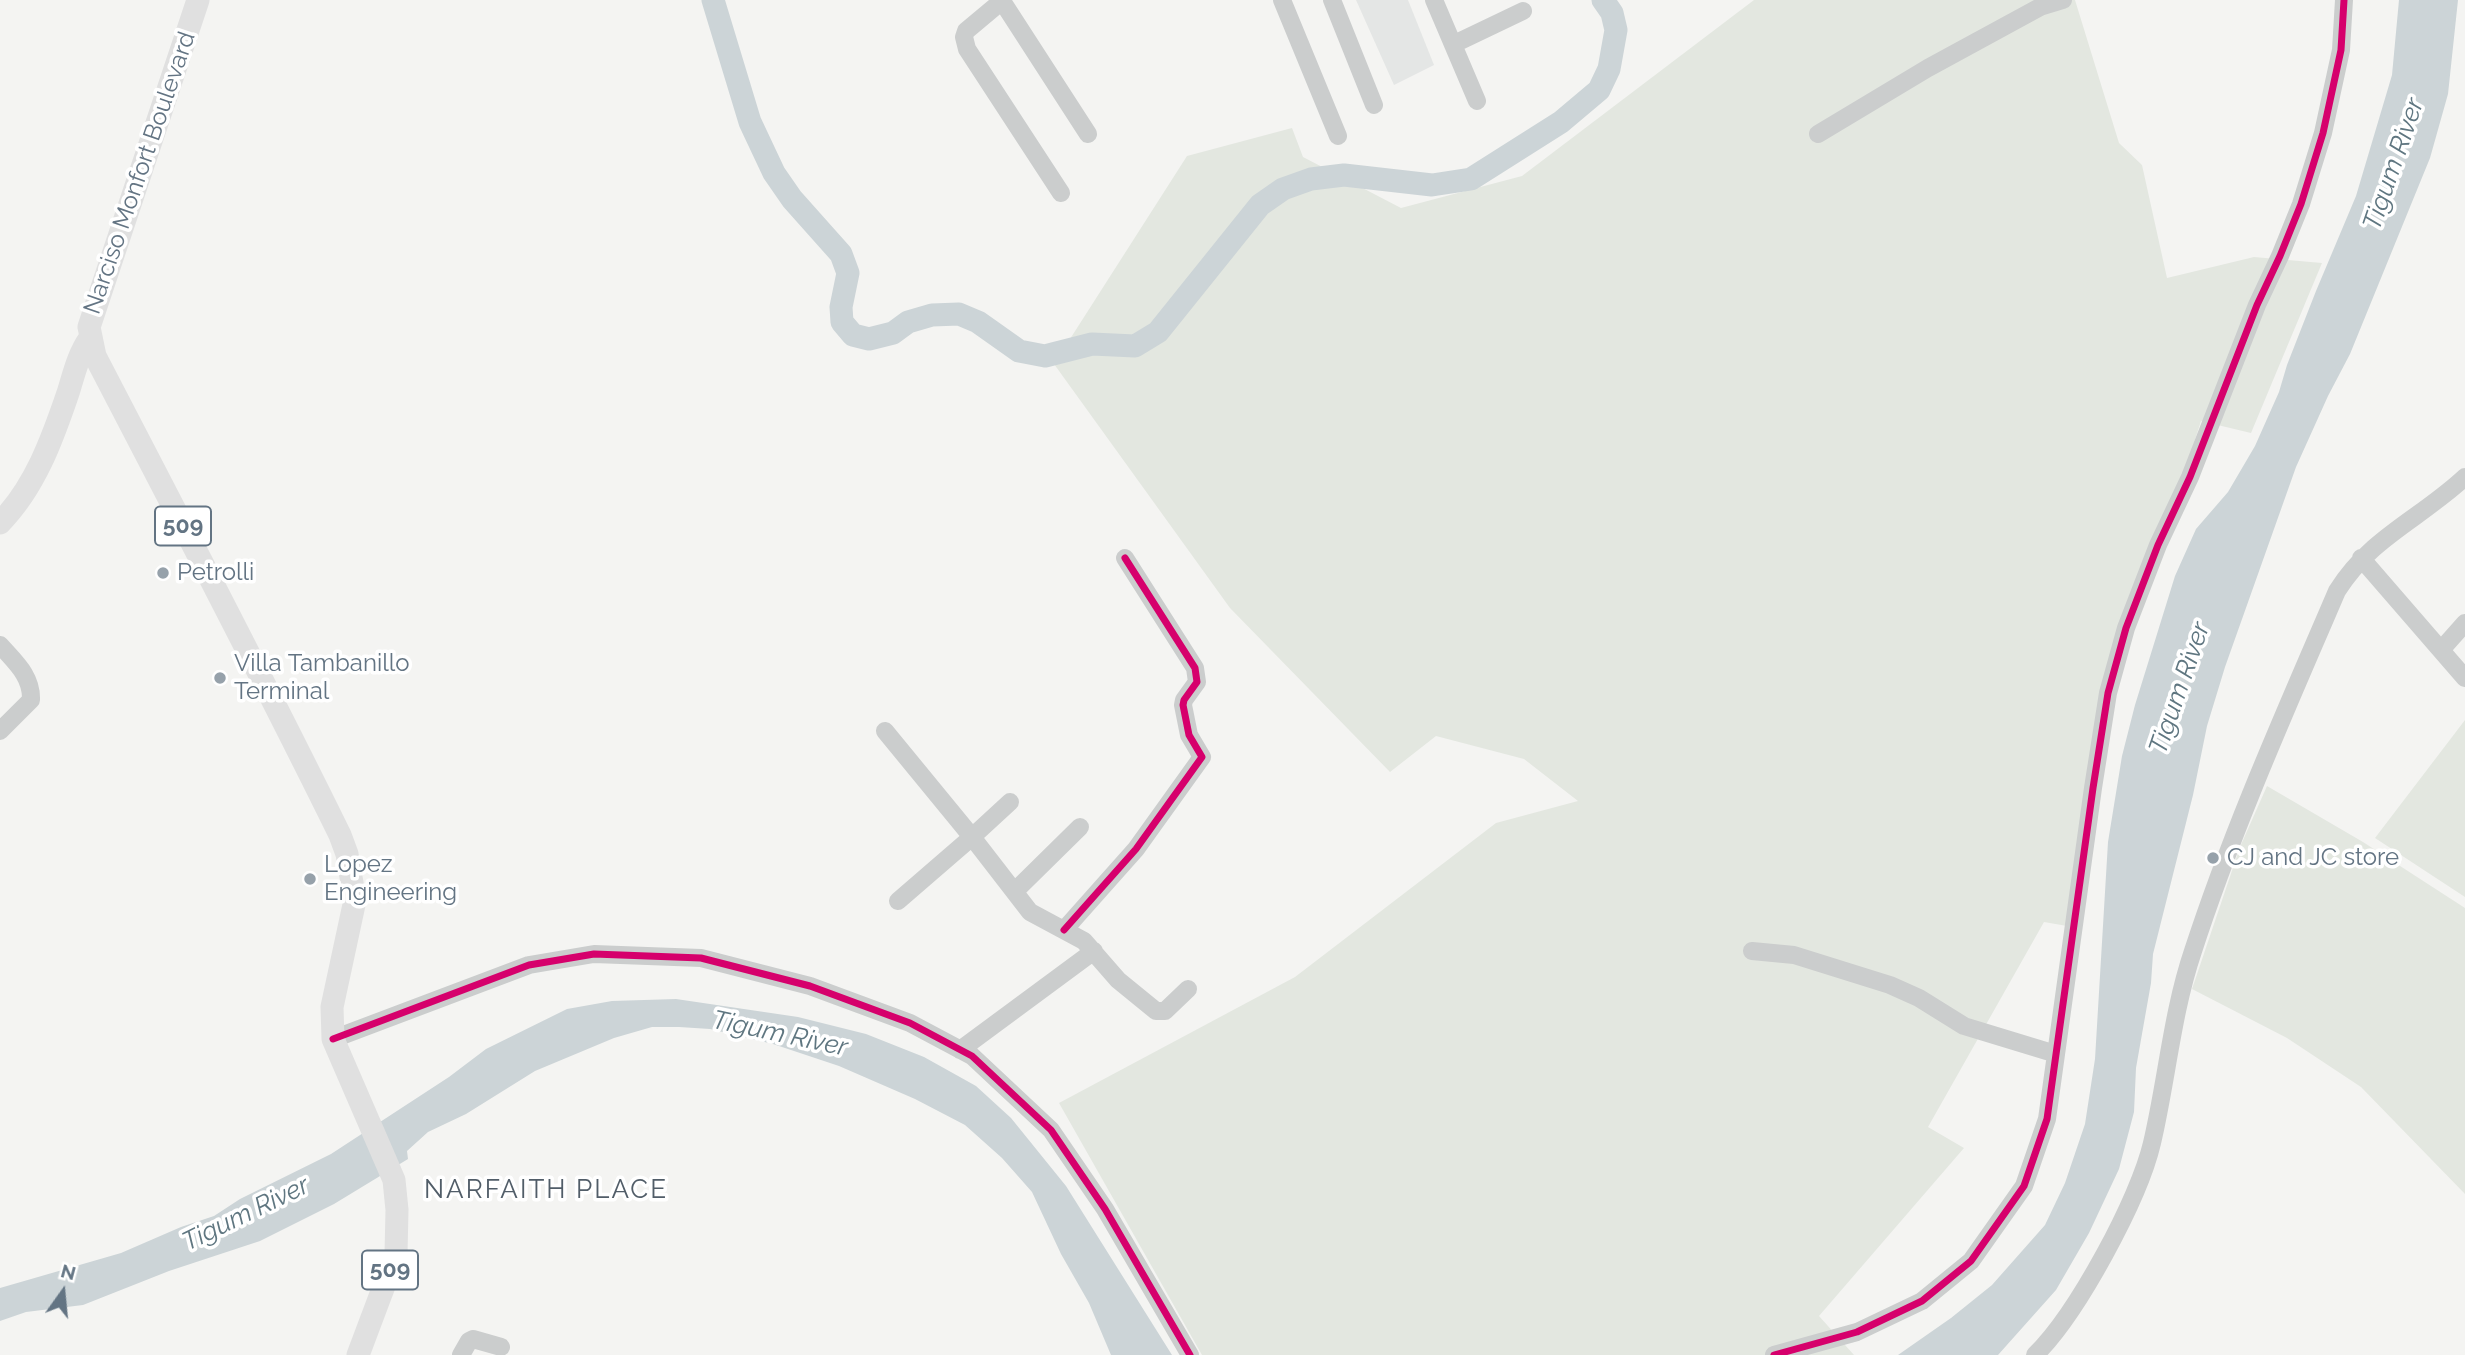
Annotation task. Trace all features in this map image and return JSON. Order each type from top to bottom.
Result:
[{"type":"main road","name":"Narciso Monfort Boulevard","points":[[198,0],[89,327],[90,338],[95,356],[233,627],[277,707],[347,854],[355,900],[332,1007],[334,1045],[394,1180],[397,1210],[396,1254],[358,1355]]},
{"type":"main road","points":[[0,523],[11,512],[44,460],[79,355],[90,338]]},
{"type":"street","points":[[1061,194],[967,49],[964,37],[966,31],[1003,0],[1087,134]]},
{"type":"street","points":[[1282,0],[1338,136]]},
{"type":"street","points":[[1332,0],[1374,105]]},
{"type":"street","points":[[1434,0],[1477,101]]},
{"type":"street","points":[[1818,134],[1928,68],[2040,7],[2063,0]]},
{"type":"street","points":[[1774,1355],[1857,1332],[1922,1301],[1971,1261],[2024,1186],[2047,1119],[2093,788],[2112,680],[2126,628],[2158,545],[2190,477],[2257,305],[2301,204],[2323,133],[2342,50],[2344,0]]},
{"type":"street","points":[[1454,44],[1522,11]]},
{"type":"street","points":[[2035,1355],[2076,1301],[2107,1248],[2138,1185],[2152,1145],[2179,998],[2192,953],[2231,840],[2337,592],[2361,558],[2375,544],[2449,493],[2465,477]]},
{"type":"street","points":[[1064,930],[1136,849],[1202,757],[1189,734],[1183,705],[1197,682],[1195,668],[1125,558]]},
{"type":"street","points":[[2361,558],[2465,678]]},
{"type":"street","points":[[2441,650],[2465,623]]},
{"type":"street","points":[[0,645],[27,676],[32,688],[32,700],[0,731]]},
{"type":"street","points":[[885,731],[1016,891],[1030,912],[1073,933],[1094,951],[1118,980],[1156,1011],[1165,1011],[1188,989]]},
{"type":"street","points":[[898,901],[1010,802]]},
{"type":"street","points":[[1016,891],[1080,827]]},
{"type":"street","points":[[960,1049],[1094,951]]},
{"type":"street","points":[[1752,951],[1794,955],[1890,985],[1919,998],[1964,1026],[2056,1054]]},
{"type":"street","points":[[334,1045],[529,965],[594,954],[701,958],[810,986],[910,1023],[972,1056],[1051,1130],[1105,1209],[1190,1355]]},
{"type":"street","points":[[461,1355],[472,1339],[501,1347]]},
{"type":"shaded area","points":[[1356,0],[1408,0],[1434,65],[1394,85]]},
{"type":"shaded area","points":[[1754,0],[2075,0],[2119,143],[2142,165],[2167,278],[2254,257],[2322,263],[2251,433],[2201,421],[2184,474],[2121,626],[2067,926],[2044,922],[1928,1127],[1964,1148],[1819,1316],[1854,1355],[1202,1355],[1059,1103],[1295,977],[1496,823],[1578,801],[1524,759],[1436,736],[1390,772],[1230,608],[1054,364],[1187,156],[1292,128],[1303,157],[1401,208],[1522,176]]},
{"type":"shaded area","points":[[2465,720],[2465,897],[2375,838]]},
{"type":"shaded area","points":[[2267,786],[2363,842],[2465,908],[2465,1194],[2361,1087],[2287,1038],[2192,989],[2240,847]]},
{"type":"water","name":"Tigum River","points":[[2399,0],[2458,0],[2448,94],[2430,158],[2350,354],[2296,467],[2225,667],[2207,726],[2193,795],[2153,954],[2151,983],[2136,1068],[2134,1112],[2119,1169],[2089,1233],[2056,1290],[1998,1355],[1898,1355],[1992,1285],[2045,1225],[2065,1183],[2085,1124],[2095,1059],[2108,842],[2122,756],[2135,705],[2175,576],[2196,529],[2228,492],[2255,446],[2356,196],[2392,75]]},
{"type":"water","name":"Tigum River","points":[[676,999],[798,1017],[866,1034],[924,1057],[976,1086],[1011,1118],[1066,1186],[1172,1355],[1111,1355],[1089,1303],[1061,1254],[1032,1192],[1002,1158],[965,1125],[915,1099],[839,1066],[773,1044],[710,1029],[679,1027],[652,1027],[614,1038],[535,1071],[466,1114],[428,1132],[407,1151],[408,1159],[334,1204],[260,1241],[169,1271],[83,1305],[26,1312],[0,1321],[0,1288],[121,1253],[214,1216],[240,1199],[331,1154],[449,1077],[486,1049],[567,1009],[612,1001]]},
{"type":"waterway","points":[[713,0],[750,122],[774,173],[792,199],[841,254],[848,273],[841,307],[842,322],[853,335],[869,339],[893,333],[908,322],[932,315],[959,314],[978,322],[1019,351],[1045,356],[1092,344],[1135,346],[1158,332],[1260,205],[1283,189],[1311,179],[1344,175],[1432,185],[1471,179],[1561,122],[1599,90],[1609,69],[1616,30],[1612,13],[1603,0]]},
{"type":"cycle path","points":[[1774,1355],[1857,1332],[1922,1301],[1971,1261],[2024,1186],[2047,1119],[2108,693],[2126,628],[2158,545],[2190,477],[2257,305],[2301,204],[2323,133],[2341,50],[2344,0]]},
{"type":"cycle path","points":[[1064,930],[1136,849],[1202,757],[1189,735],[1183,705],[1197,682],[1195,668],[1125,558]]},
{"type":"cycle path","points":[[333,1039],[529,965],[594,954],[701,958],[810,986],[910,1023],[972,1056],[1051,1130],[1105,1209],[1190,1355]]},
{"type":"place","name":"Petrolli","points":[[163,573]]},
{"type":"place","name":"Villa Tambanillo Terminal","points":[[220,678]]},
{"type":"place","name":"CJ and JC store","points":[[2213,858]]},
{"type":"place","name":"Lopez Engineering","points":[[310,879]]},
{"type":"district","name":"NARFAITH PLACE","points":[[546,1190]]}]
